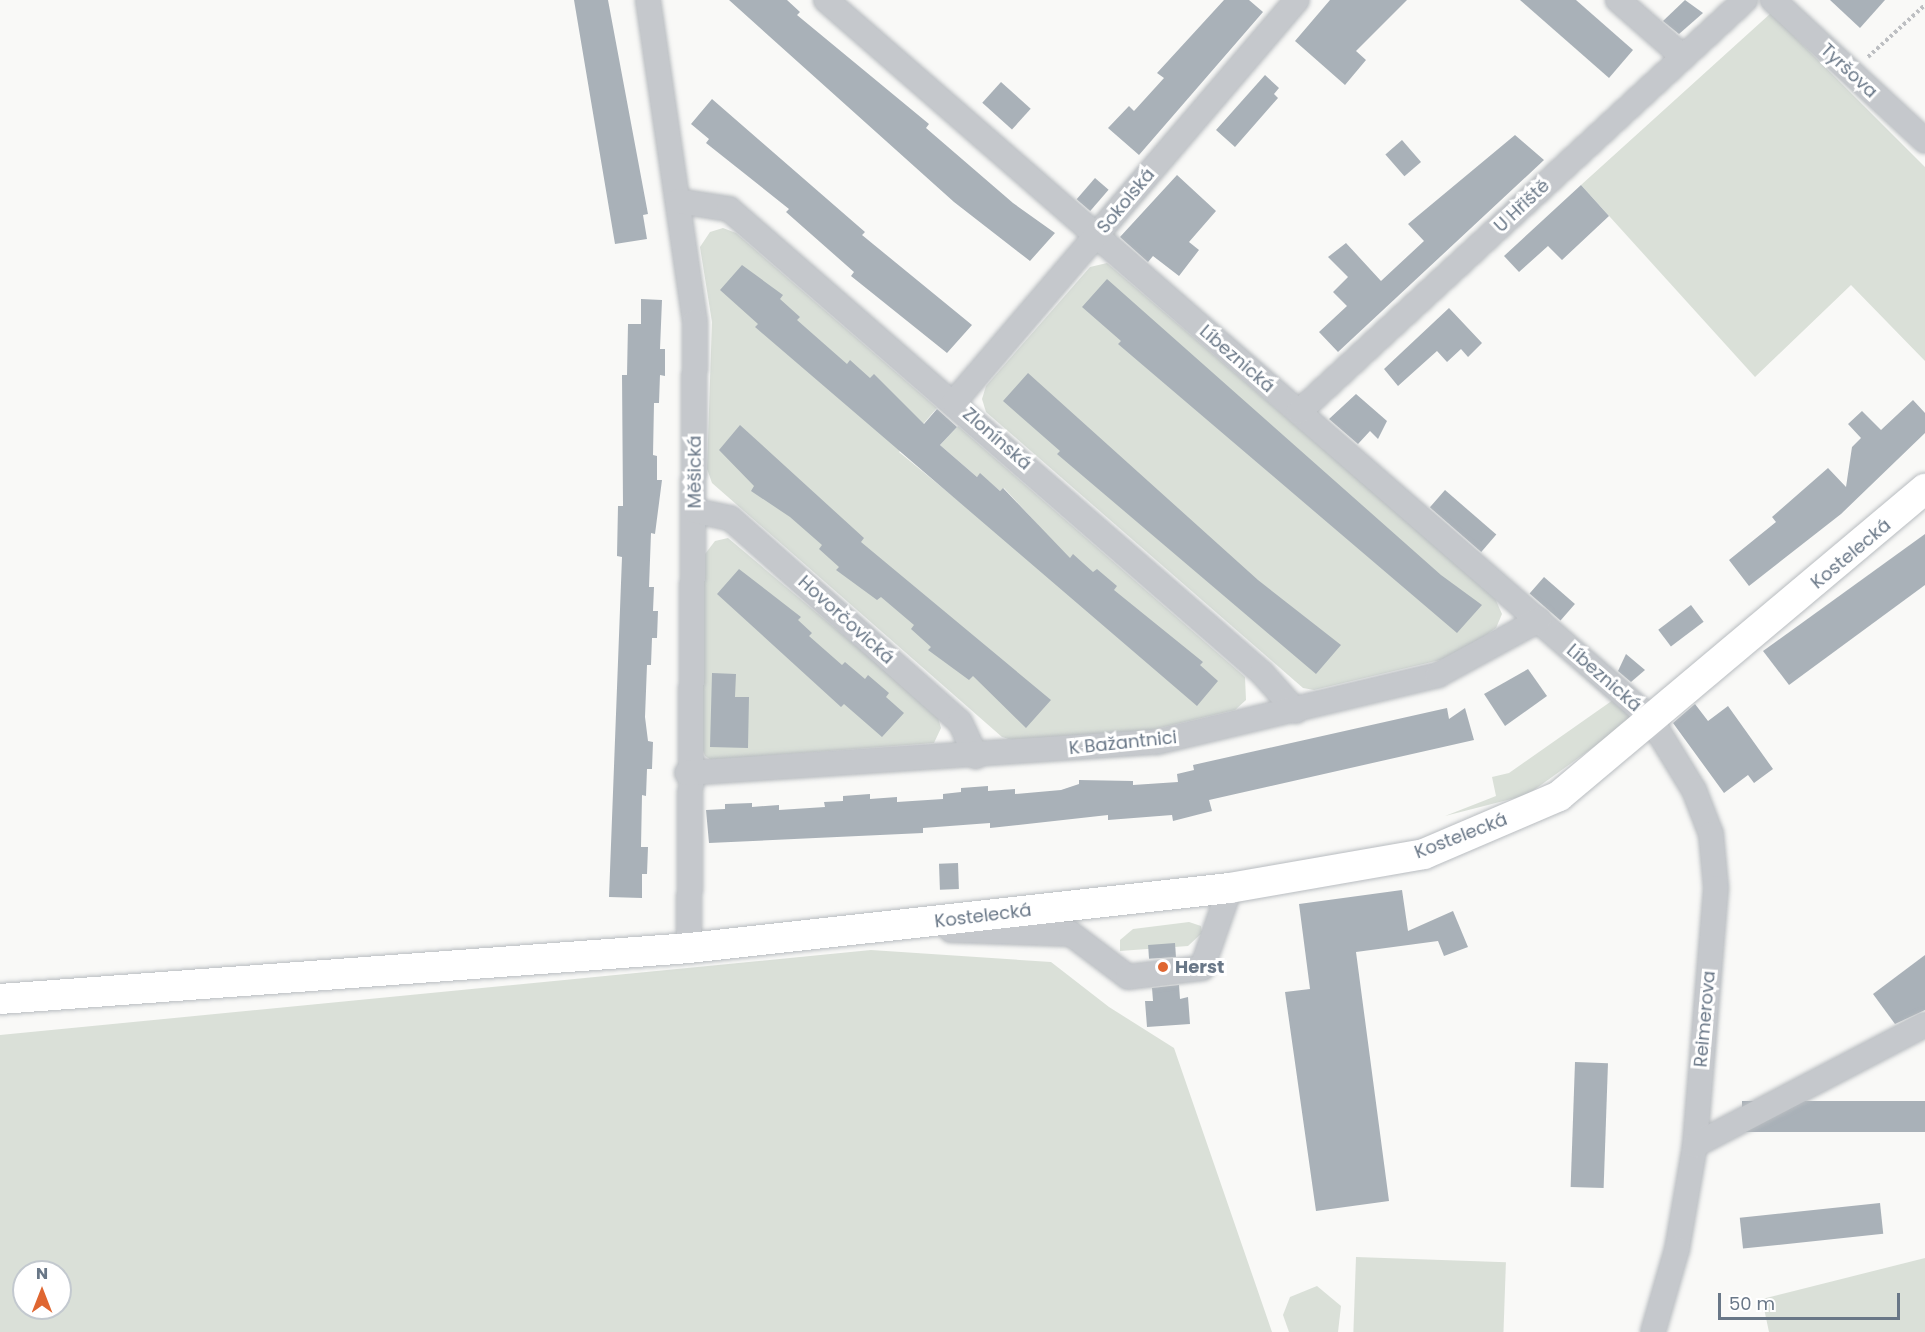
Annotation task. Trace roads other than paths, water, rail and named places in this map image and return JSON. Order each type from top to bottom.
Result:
[{"type":"main road","name":"Kostelecká","points":[[0,999],[689,948],[1230,888],[1425,854],[1559,796],[1925,489]]},
{"type":"street","name":"Měšická","points":[[648,0],[695,322],[696,511],[687,773],[689,948]]},
{"type":"street","name":"Líbeznická","points":[[826,0],[1650,718]]},
{"type":"street","name":"Sokolská","points":[[954,402],[1298,0]]},
{"type":"street","points":[[1618,0],[1683,57]]},
{"type":"street","name":"U Hřiště","points":[[1299,412],[1745,0]]},
{"type":"street","name":"Tyršova","points":[[1773,0],[1925,141]]},
{"type":"street","name":"Zlonínská","points":[[678,201],[729,209],[954,402],[1262,673],[1296,711]]},
{"type":"street","name":"Hovorčovická","points":[[696,511],[730,518],[960,722],[976,756]]},
{"type":"street","name":"K Bažantnici","points":[[687,773],[976,756],[1157,742],[1296,711],[1438,675],[1539,620]]},
{"type":"street","name":"Reimerova","points":[[1650,718],[1695,790],[1711,834],[1716,888],[1695,1145],[1677,1249],[1653,1332]]},
{"type":"street","points":[[885,927],[1071,934],[1128,978],[1202,968],[1230,888]]},
{"type":"street","points":[[1071,934],[1102,903]]},
{"type":"street","points":[[1695,1145],[1925,1025]]},
{"type":"place","name":"Herst","points":[[1163,967]]}]
